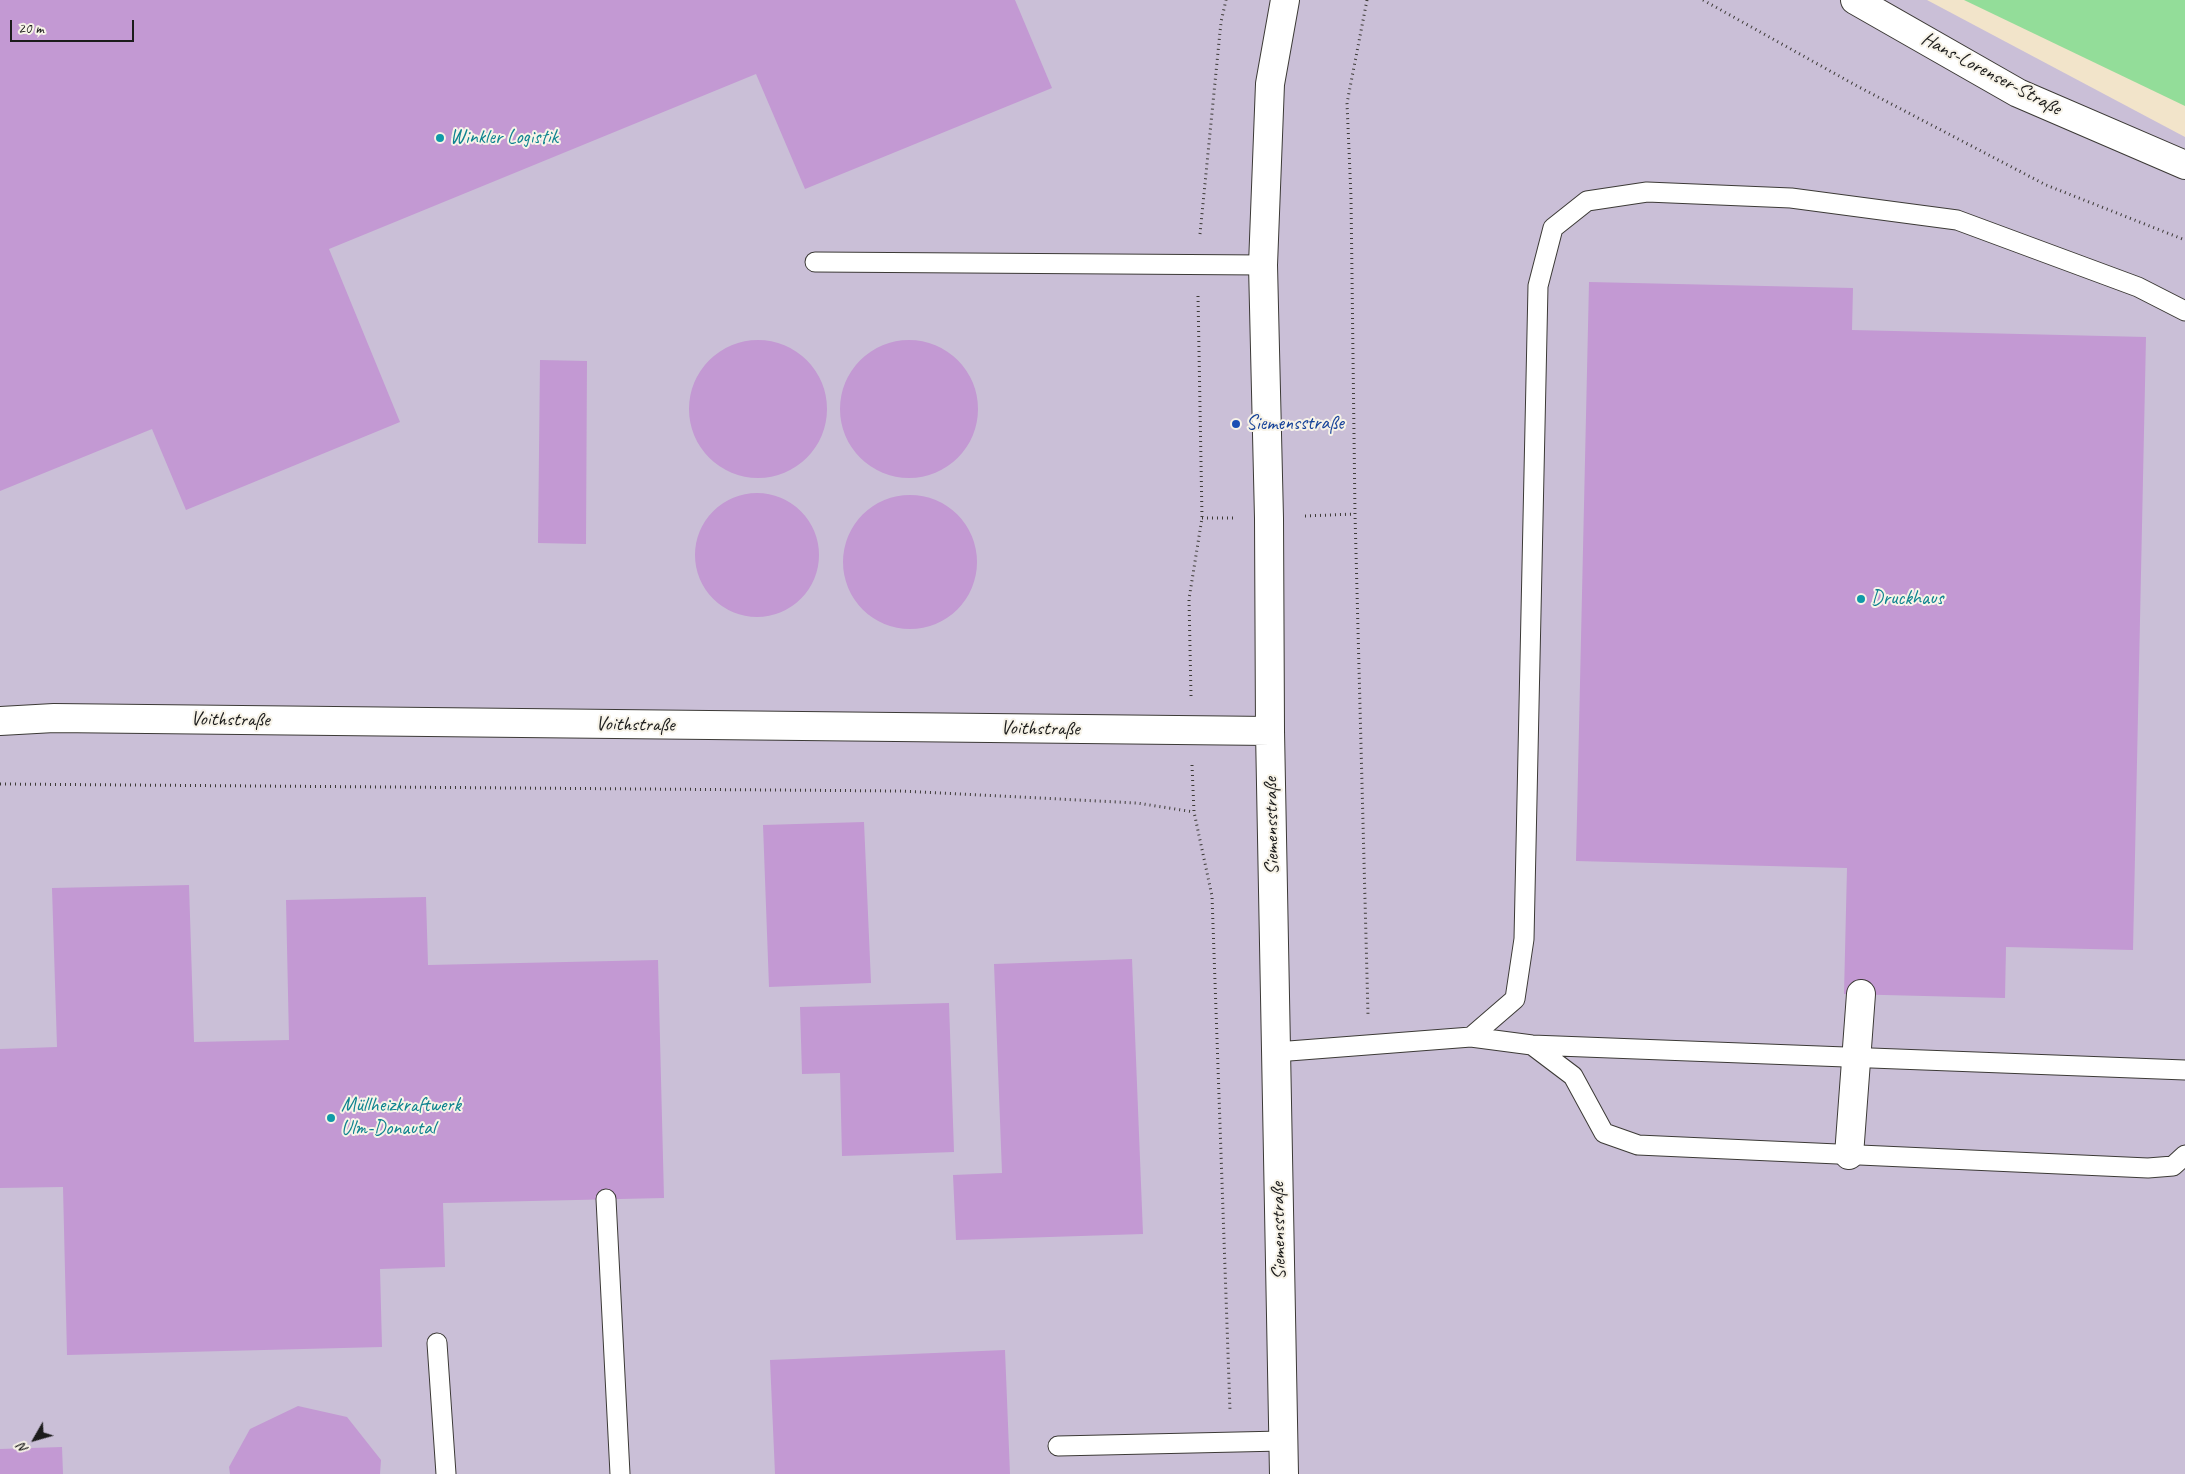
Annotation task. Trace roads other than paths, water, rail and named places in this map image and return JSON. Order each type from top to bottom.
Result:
[{"type":"street","name":"Siemensstraße","points":[[1284,1474],[1270,731],[1270,518],[1263,265],[1270,84],[1285,0]]},
{"type":"street","name":"Hans-Lorenser-Straße","points":[[1855,0],[2018,93],[2185,165]]},
{"type":"street","name":"Voithstraße","points":[[0,721],[54,718],[1270,731]]},
{"type":"street","points":[[1849,1155],[1854,1057],[1860,994]]},
{"type":"lane","points":[[1471,1037],[1515,999],[1524,939],[1538,286],[1553,228],[1587,201],[1647,192],[1790,198],[1956,220],[2138,286],[2185,311]]},
{"type":"lane","points":[[815,262],[1263,265]]},
{"type":"lane","points":[[2138,286],[2185,327]]},
{"type":"lane","points":[[1276,1052],[1471,1037],[1532,1045],[2185,1070]]},
{"type":"lane","points":[[1532,1045],[1573,1076],[1604,1133],[1638,1145],[2148,1168],[2173,1166],[2185,1155]]},
{"type":"lane","points":[[606,1199],[620,1474]]},
{"type":"lane","points":[[436,1343],[446,1474]]},
{"type":"lane","points":[[1058,1446],[1282,1441]]},
{"type":"place","name":"Winkler Logistik","points":[[440,138]]},
{"type":"place","name":"Siemensstraße","points":[[1236,424]]},
{"type":"place","name":"Druckhaus","points":[[1861,599]]},
{"type":"place","name":"Müllheizkraftwerk Ulm-Donautal","points":[[331,1118]]}]
